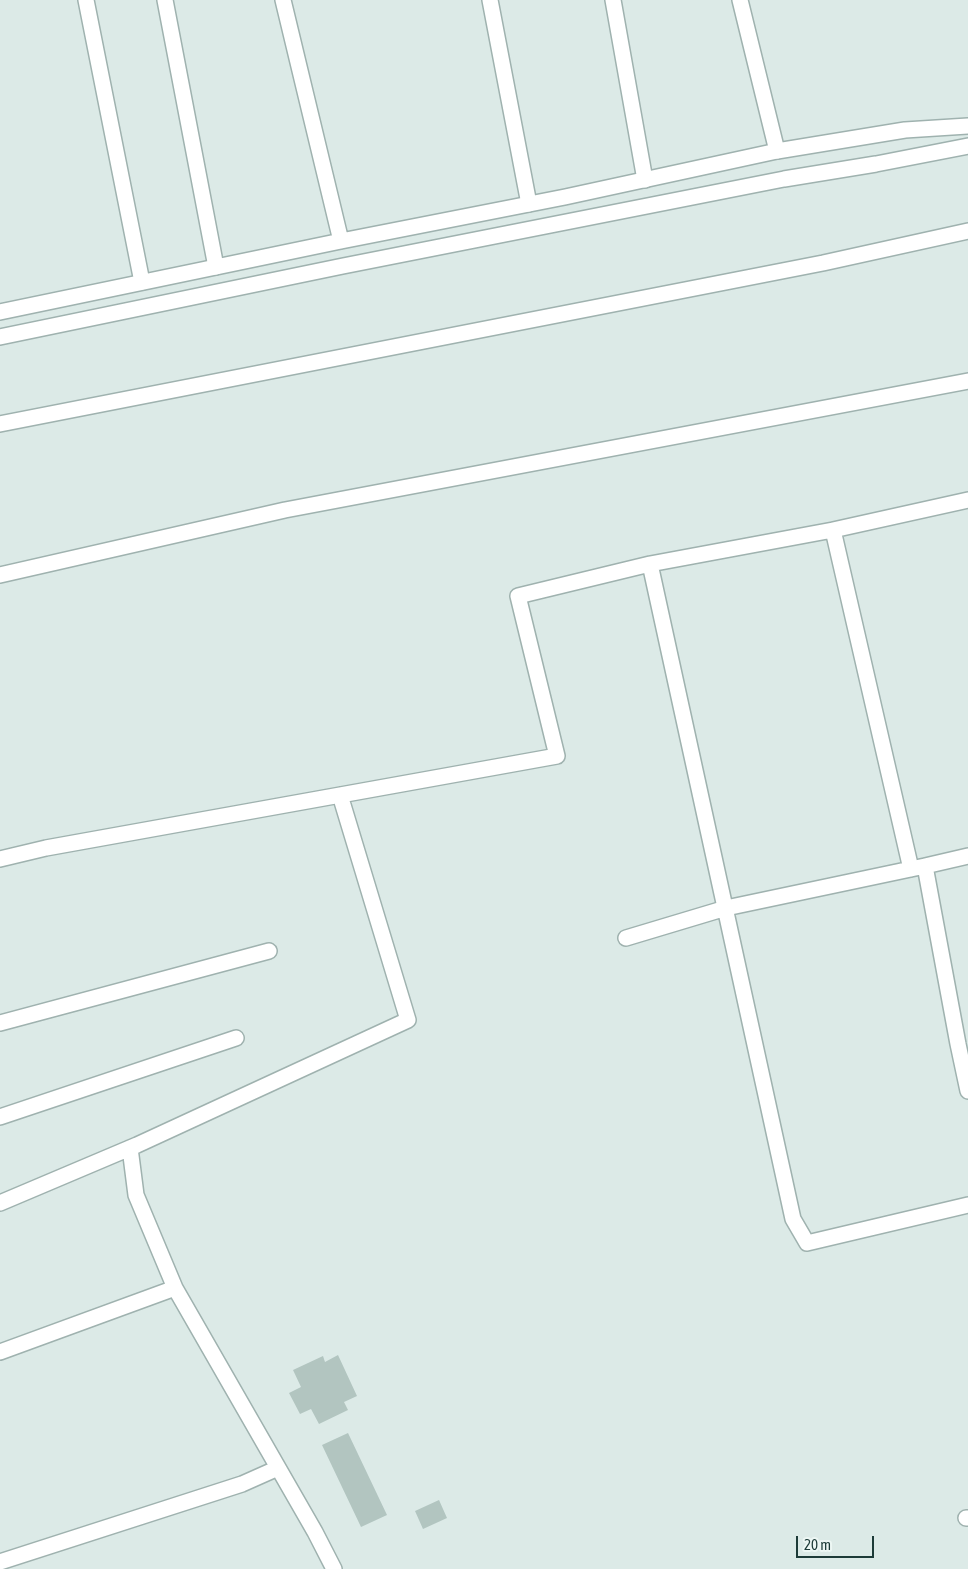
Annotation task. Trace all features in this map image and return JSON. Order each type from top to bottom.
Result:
[{"type":"street","points":[[86,0],[142,282]]},
{"type":"street","points":[[165,0],[216,267]]},
{"type":"street","points":[[283,0],[341,240]]},
{"type":"street","points":[[490,0],[529,204]]},
{"type":"street","points":[[613,0],[645,180]]},
{"type":"street","points":[[740,0],[777,151]]},
{"type":"street","points":[[0,312],[341,240],[645,180],[777,151],[905,130],[968,126]]},
{"type":"street","points":[[0,336],[745,187],[896,161],[968,146]]},
{"type":"street","points":[[0,424],[813,265],[968,231]]},
{"type":"street","points":[[0,575],[285,510],[968,381]]},
{"type":"street","points":[[0,859],[46,848],[557,756],[518,596],[650,564],[833,530],[968,500]]},
{"type":"street","points":[[833,530],[918,867],[968,1091]]},
{"type":"street","points":[[650,564],[793,1219],[807,1243],[968,1205]]},
{"type":"street","points":[[0,1203],[130,1148],[408,1020],[340,795]]},
{"type":"street","points":[[626,938],[726,908],[968,856]]},
{"type":"street","points":[[0,1023],[269,951]]},
{"type":"street","points":[[0,1117],[236,1038]]},
{"type":"street","points":[[130,1148],[136,1195],[175,1288],[334,1569]]},
{"type":"street","points":[[0,1352],[175,1288]]},
{"type":"street","points":[[0,1562],[242,1484],[278,1468]]},
{"type":"building","points":[[338,1355],[357,1396],[344,1402],[348,1410],[319,1424],[311,1409],[300,1414],[289,1393],[301,1387],[293,1370],[323,1356],[325,1362]]},
{"type":"building","points":[[348,1433],[387,1515],[361,1527],[322,1445]]},
{"type":"building","points":[[439,1500],[447,1518],[423,1529],[415,1511]]}]
